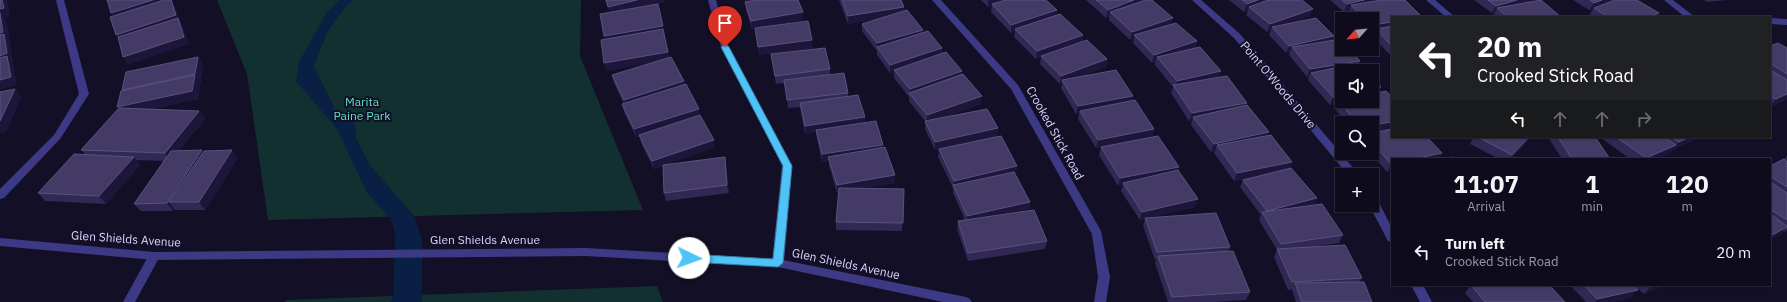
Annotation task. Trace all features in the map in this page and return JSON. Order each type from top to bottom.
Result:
[{"type":"street","points":[[0,195],[56,137],[84,94],[60,0]]},
{"type":"street","points":[[712,0],[725,47],[787,166],[778,263]]},
{"type":"street","name":"Crooked Stick Road","points":[[936,0],[1015,87],[1097,234],[1104,277],[1100,302]]},
{"type":"street","name":"Point O'Woods Drive","points":[[1196,0],[1237,36],[1348,168]]},
{"type":"street","points":[[1430,0],[1450,16]]},
{"type":"street","points":[[1668,0],[1690,16]]},
{"type":"street","points":[[1771,21],[1787,22]]},
{"type":"street","points":[[1378,212],[1391,236]]},
{"type":"street","name":"Glen Shields Avenue","points":[[0,242],[154,256],[586,252],[778,263],[942,299],[966,302]]},
{"type":"street","points":[[129,302],[154,256]]},
{"type":"street","points":[[1418,286],[1426,302]]},
{"type":"green space","name":"Marita Paine Park","points":[[217,0],[581,0],[580,56],[643,210],[268,220],[247,74]]},
{"type":"green space","points":[[657,286],[663,302],[285,302],[286,300]]},
{"type":"water","points":[[340,0],[353,0],[329,23],[315,50],[316,57],[311,70],[316,88],[333,109],[355,124],[356,138],[369,164],[415,217],[422,240],[422,302],[390,302],[393,296],[395,234],[391,219],[367,193],[337,129],[296,81],[299,62],[327,12]]},
{"type":"building","points":[[0,0],[2,0],[4,8],[0,9]]},
{"type":"building","points":[[107,0],[153,0],[111,13]]},
{"type":"building","points":[[164,0],[171,0],[176,15],[116,35],[110,17]]},
{"type":"building","points":[[606,0],[637,0],[608,7]]},
{"type":"building","points":[[756,0],[798,0],[803,12],[751,21],[745,2]]},
{"type":"building","points":[[842,0],[901,0],[904,7],[848,16]]},
{"type":"building","points":[[1006,0],[1046,0],[1057,10],[1011,25],[992,4]]},
{"type":"building","points":[[1096,0],[1134,0],[1108,10]]},
{"type":"building","points":[[1146,0],[1152,0],[1173,18],[1132,32],[1110,12]]},
{"type":"building","points":[[1242,0],[1258,0],[1247,4]]},
{"type":"building","points":[[1268,0],[1302,0],[1313,9],[1270,24],[1249,7]]},
{"type":"building","points":[[1342,0],[1364,0],[1347,4]]},
{"type":"building","points":[[1382,0],[1405,0],[1421,16],[1391,16],[1391,22],[1379,24],[1379,12],[1358,12],[1351,5]]},
{"type":"building","points":[[1488,0],[1517,0],[1496,6]]},
{"type":"building","points":[[1541,0],[1560,16],[1506,16],[1497,8]]},
{"type":"building","points":[[1590,0],[1602,0],[1594,3]]},
{"type":"building","points":[[1615,0],[1637,0],[1659,13],[1652,16],[1606,16],[1594,8]]},
{"type":"building","points":[[658,4],[663,26],[604,36],[600,14]]},
{"type":"building","points":[[907,10],[923,30],[877,43],[862,24]]},
{"type":"building","points":[[0,13],[3,32],[0,33]]},
{"type":"building","points":[[1060,14],[1083,35],[1037,51],[1015,29]]},
{"type":"building","points":[[178,18],[184,37],[123,57],[118,37]]},
{"type":"building","points":[[1316,18],[1334,36],[1289,46],[1272,27]]},
{"type":"building","points":[[808,21],[812,40],[758,47],[755,28]]},
{"type":"building","points":[[1176,23],[1197,41],[1154,55],[1134,35]]},
{"type":"building","points":[[1391,26],[1391,45],[1379,32],[1379,28]]},
{"type":"building","points":[[663,29],[668,52],[604,63],[601,40]]},
{"type":"building","points":[[928,31],[942,48],[890,65],[877,47]]},
{"type":"building","points":[[4,34],[7,53],[0,56],[0,35]]},
{"type":"building","points":[[1087,40],[1107,59],[1061,76],[1041,56]]},
{"type":"building","points":[[1335,40],[1335,56],[1355,56],[1360,61],[1310,69],[1292,47]]},
{"type":"building","points":[[1778,43],[1787,48],[1787,74],[1771,64],[1771,46]]},
{"type":"building","points":[[1200,47],[1221,71],[1177,81],[1157,57]]},
{"type":"building","points":[[825,48],[830,69],[775,76],[771,54]]},
{"type":"building","points":[[946,52],[962,71],[910,89],[894,70]]},
{"type":"building","points":[[7,56],[11,77],[0,80],[0,58]]},
{"type":"building","points":[[198,57],[195,74],[122,90],[126,72]]},
{"type":"building","points":[[671,57],[684,81],[624,100],[612,75]]},
{"type":"building","points":[[1335,68],[1335,97],[1333,97],[1311,73]]},
{"type":"building","points":[[1116,70],[1133,96],[1078,106],[1062,80]]},
{"type":"building","points":[[1771,71],[1787,80],[1787,94],[1776,99],[1771,96]]},
{"type":"building","points":[[844,73],[848,93],[787,100],[784,80]]},
{"type":"building","points":[[963,74],[982,96],[927,115],[909,93]]},
{"type":"building","points":[[195,75],[192,91],[117,107],[121,91]]},
{"type":"building","points":[[1227,76],[1247,103],[1192,113],[1173,85]]},
{"type":"building","points":[[686,84],[699,109],[634,129],[622,104]]},
{"type":"building","points":[[15,89],[0,121],[0,92]]},
{"type":"building","points":[[1386,91],[1391,96],[1391,122],[1379,124],[1379,116],[1351,116],[1345,108],[1379,108],[1379,92]]},
{"type":"building","points":[[858,95],[865,117],[805,126],[800,103]]},
{"type":"building","points":[[1135,100],[1154,129],[1098,140],[1080,111]]},
{"type":"building","points":[[1247,105],[1269,132],[1214,144],[1193,117]]},
{"type":"building","points":[[119,108],[199,111],[165,153],[81,150]]},
{"type":"building","points":[[987,109],[998,128],[935,142],[925,121]]},
{"type":"building","points":[[700,115],[714,140],[652,161],[639,135]]},
{"type":"building","points":[[876,121],[883,145],[822,154],[816,130]]},
{"type":"building","points":[[1391,129],[1391,138],[1428,138],[1442,153],[1419,158],[1391,158],[1391,164],[1379,150],[1379,132]]},
{"type":"building","points":[[1271,135],[1292,162],[1237,173],[1217,145]]},
{"type":"building","points":[[1001,136],[1017,166],[954,181],[939,149]]},
{"type":"building","points":[[1158,136],[1179,167],[1120,178],[1101,147]]},
{"type":"building","points":[[1480,138],[1528,138],[1512,155]]},
{"type":"building","points":[[1559,138],[1596,138],[1609,158],[1571,158]]},
{"type":"building","points":[[1617,138],[1666,138],[1676,145],[1646,158]]},
{"type":"building","points":[[1673,138],[1687,138],[1679,142]]},
{"type":"building","points":[[885,147],[895,175],[837,185],[828,157]]},
{"type":"building","points":[[202,150],[167,203],[134,204],[171,151]]},
{"type":"building","points":[[232,150],[199,202],[169,202],[204,151]]},
{"type":"building","points":[[74,154],[134,157],[99,196],[38,193]]},
{"type":"building","points":[[725,157],[727,185],[664,193],[663,165]]},
{"type":"building","points":[[1784,159],[1787,162],[1787,187],[1771,177],[1771,166]]},
{"type":"building","points":[[1291,168],[1317,198],[1267,211],[1243,180]]},
{"type":"building","points":[[1178,170],[1198,199],[1142,212],[1123,183]]},
{"type":"building","points":[[1014,172],[1030,202],[967,216],[953,185]]},
{"type":"building","points":[[1771,183],[1787,193],[1787,220],[1771,210]]},
{"type":"building","points":[[839,188],[904,189],[903,223],[836,222]]},
{"type":"building","points":[[1322,204],[1343,235],[1281,244],[1262,212]]},
{"type":"building","points":[[1034,210],[1047,241],[968,253],[958,221]]},
{"type":"building","points":[[1216,213],[1230,247],[1157,252],[1145,218]]},
{"type":"building","points":[[1771,215],[1787,226],[1771,235]]},
{"type":"building","points":[[1345,245],[1362,278],[1292,282],[1277,249]]},
{"type":"building","points":[[1233,251],[1250,292],[1172,297],[1158,256]]},
{"type":"building","points":[[1364,282],[1372,302],[1302,302],[1295,283]]},
{"type":"building","points":[[1472,286],[1550,286],[1565,302],[1485,302]]},
{"type":"building","points":[[1585,286],[1634,286],[1638,290],[1597,299]]},
{"type":"waterway","points":[[330,106],[310,67],[324,31],[346,0]]},
{"type":"route","points":[[689,258],[778,263],[787,166],[725,47]]}]
